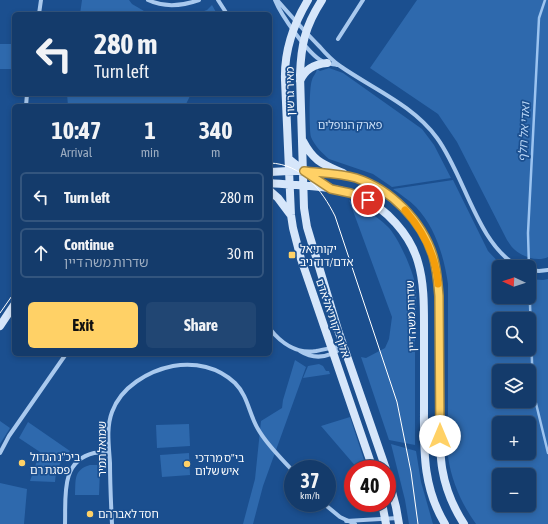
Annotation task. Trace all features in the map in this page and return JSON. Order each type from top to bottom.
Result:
[{"type":"street","points":[[39,12],[41,0]]},
{"type":"street","points":[[148,0],[154,3],[170,6],[186,4],[199,0]]},
{"type":"street","points":[[218,0],[226,12]]},
{"type":"street","points":[[276,0],[295,26],[302,42],[317,58],[327,63]]},
{"type":"street","points":[[276,0],[286,20],[306,32],[339,65],[406,108],[429,128],[437,137],[453,163],[487,234],[504,256],[510,260]]},
{"type":"street","name":"מאיר גרשון","points":[[289,177],[285,70],[287,48],[295,26],[308,0]]},
{"type":"street","name":"מאיר גרשון","points":[[304,186],[300,54],[302,42],[306,32],[322,0]]},
{"type":"street","points":[[338,38],[363,0]]},
{"type":"street","points":[[300,82],[304,74],[312,66],[320,63],[339,65]]},
{"type":"street","points":[[302,140],[312,155],[319,162],[375,186],[395,200],[405,209],[423,234],[433,257],[438,281],[439,296],[440,463],[453,506],[464,524]]},
{"type":"street","points":[[289,159],[331,189]]},
{"type":"street","points":[[272,182],[304,171],[339,174],[357,178]]},
{"type":"street","points":[[273,172],[289,177],[304,186]]},
{"type":"street","name":"אלוף יקותיאל אדם","points":[[289,177],[291,215],[301,259],[370,460]]},
{"type":"street","name":"אלוף יקותיאל אדם","points":[[304,186],[304,208],[310,238],[344,347],[383,460]]},
{"type":"street","name":"שדרות משה דיין","points":[[304,186],[331,189],[359,196],[368,200],[385,212],[393,220],[407,238],[418,261],[424,296],[425,465],[433,498],[445,524]]},
{"type":"street","points":[[272,193],[291,215]]},
{"type":"street","points":[[536,271],[548,270]]},
{"type":"street","points":[[0,326],[12,308]]},
{"type":"street","points":[[272,332],[285,344],[314,357],[324,357],[333,350],[344,347]]},
{"type":"street","points":[[298,350],[333,350],[344,347]]},
{"type":"street","points":[[0,453],[9,436],[65,356]]},
{"type":"street","name":"שמואל תמיר","points":[[112,524],[109,435],[112,411],[118,400],[127,389],[137,381],[162,369],[174,366],[196,365],[211,368],[234,382],[242,390],[258,429],[284,462]]},
{"type":"street","points":[[65,524],[68,474],[73,465],[77,461],[94,453],[109,453]]},
{"type":"street","points":[[334,512],[355,524]]},
{"type":"street","points":[[383,512],[385,522]]},
{"type":"street","points":[[346,520],[385,522],[398,521]]},
{"type":"green space","points":[[82,0],[129,0],[132,4],[144,11],[144,12],[80,12]]},
{"type":"green space","points":[[417,0],[548,0],[548,257],[540,259],[531,258],[518,253],[513,248],[507,240],[457,142],[438,114],[370,68]]},
{"type":"green space","points":[[212,5],[216,12],[201,12],[207,10]]},
{"type":"green space","points":[[0,44],[12,44],[12,69],[0,69]]},
{"type":"green space","name":"פארק הנופלים","points":[[329,68],[343,73],[422,129],[434,145],[451,178],[392,187],[373,174],[329,159],[321,152],[311,137],[311,84],[317,69],[320,71]]},
{"type":"green space","points":[[67,96],[190,96],[186,104],[68,104]]},
{"type":"green space","points":[[453,180],[488,251],[496,260],[492,260],[492,304],[536,304],[536,280],[548,279],[548,524],[476,524],[466,508],[455,484],[448,457],[448,284],[438,242],[423,215],[408,200],[393,189]]},
{"type":"green space","points":[[349,200],[378,218],[396,237],[408,261],[415,283],[415,445],[389,440],[361,357],[366,358],[385,348],[389,339],[392,317]]},
{"type":"green space","points":[[295,360],[306,367],[263,486],[253,524],[243,524],[255,479],[261,421],[282,408]]},
{"type":"green space","points":[[319,364],[323,366],[326,371],[329,371],[330,374],[303,378],[308,366]]},
{"type":"green space","points":[[350,417],[364,460],[350,460],[321,426]]},
{"type":"green space","points":[[0,421],[10,428],[0,444]]},
{"type":"green space","points":[[28,422],[70,451],[59,465],[55,482],[30,481],[40,452],[19,438]]},
{"type":"green space","points":[[189,424],[190,446],[157,448],[156,425]]},
{"type":"green space","points":[[391,444],[416,451],[421,482],[433,524],[409,524],[405,500]]},
{"type":"green space","points":[[189,453],[190,475],[162,477],[160,455]]},
{"type":"green space","points":[[90,465],[97,465],[100,469],[99,495],[75,495],[76,476],[81,470]]},
{"type":"green space","points":[[0,483],[27,489],[24,524],[0,524]]},
{"type":"waterway","name":"ואדי אל חלף","points":[[529,260],[528,233],[539,18],[545,0]]},
{"type":"waterway","name":"ואדי אל חלף","points":[[530,304],[533,391],[548,453]]},
{"type":"tram line","points":[[272,163],[281,164],[292,168],[310,180],[324,197],[335,216],[397,402],[411,472],[418,524]]},
{"type":"tram line","points":[[0,313],[12,296]]},
{"type":"slow traffic","points":[[405,210],[426,238],[436,268],[438,284]]},
{"type":"place","name":"יקותיאל אדם/דוד ניב","points":[[292,255]]},
{"type":"place","name":"ביכ\"נ הגדול פסגת רם","points":[[22,463]]},
{"type":"place","name":"בי\"ס מרדכי איש שלום","points":[[187,464]]},
{"type":"place","name":"חסד לאברהם","points":[[90,514]]},
{"type":"route","points":[[368,200],[350,193],[331,189],[304,171],[339,174],[355,178],[375,186],[405,209],[426,238],[433,257],[438,281],[440,436]]}]
